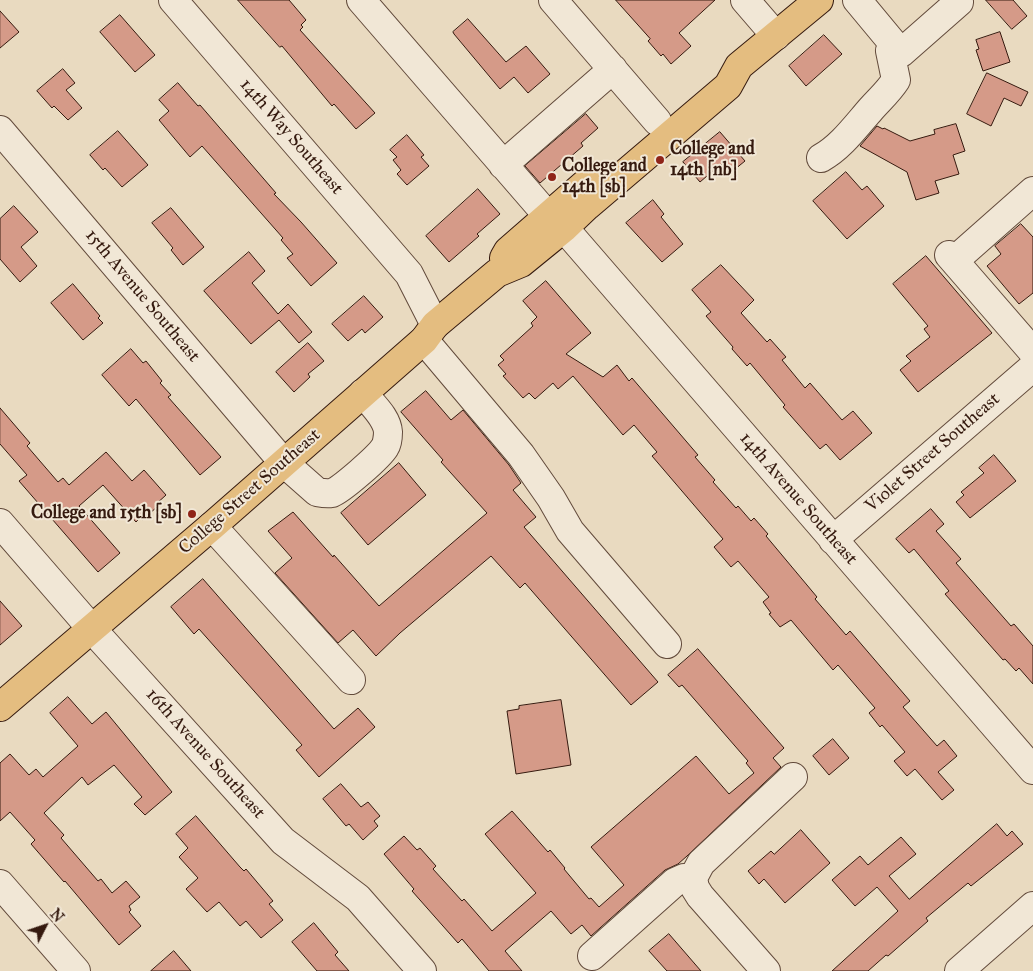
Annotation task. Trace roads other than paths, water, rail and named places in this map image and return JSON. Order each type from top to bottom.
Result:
[{"type":"main road","name":"College Street Southeast","points":[[556,222],[594,200],[728,86],[740,66],[819,0]]},
{"type":"main road","name":"College Street Southeast","points":[[0,708],[212,526],[497,272],[521,263],[556,222],[657,121],[715,73],[740,66]]},
{"type":"street","name":"14th Way Southeast","points":[[173,0],[409,274],[459,305]]},
{"type":"street","name":"14th Avenue Southeast","points":[[361,0],[503,165],[556,222],[1033,770]]},
{"type":"street","points":[[552,0],[657,121]]},
{"type":"street","points":[[745,0],[776,36]]},
{"type":"street","points":[[856,0],[901,52],[959,2]]},
{"type":"street","points":[[821,158],[841,143],[890,91],[896,80],[890,51],[896,46]]},
{"type":"street","points":[[503,165],[612,69]]},
{"type":"street","name":"15th Avenue Southeast","points":[[0,130],[283,462],[316,492],[324,494],[340,489],[377,456],[385,446],[388,433],[385,420],[363,393]]},
{"type":"street","points":[[1033,192],[956,254],[1033,352]]},
{"type":"street","name":"14th Way Southeast","points":[[409,274],[430,333],[521,455],[551,498],[570,531],[667,644]]},
{"type":"street","name":"Violet Street Southeast","points":[[833,540],[1033,367]]},
{"type":"street","name":"16th Avenue Southeast","points":[[0,523],[91,628],[283,841],[358,898],[422,971]]},
{"type":"street","points":[[212,526],[351,680]]},
{"type":"street","points":[[697,887],[701,863],[793,777]]},
{"type":"street","points":[[592,956],[675,882],[684,878],[697,887],[766,971]]},
{"type":"street","points":[[0,884],[76,971]]},
{"type":"street","points":[[959,971],[1033,906]]},
{"type":"place","name":"College and 14th [nb]","points":[[660,160]]},
{"type":"place","name":"College and 14th [sb]","points":[[552,177]]},
{"type":"place","name":"College and 15th [sb]","points":[[192,514]]}]
